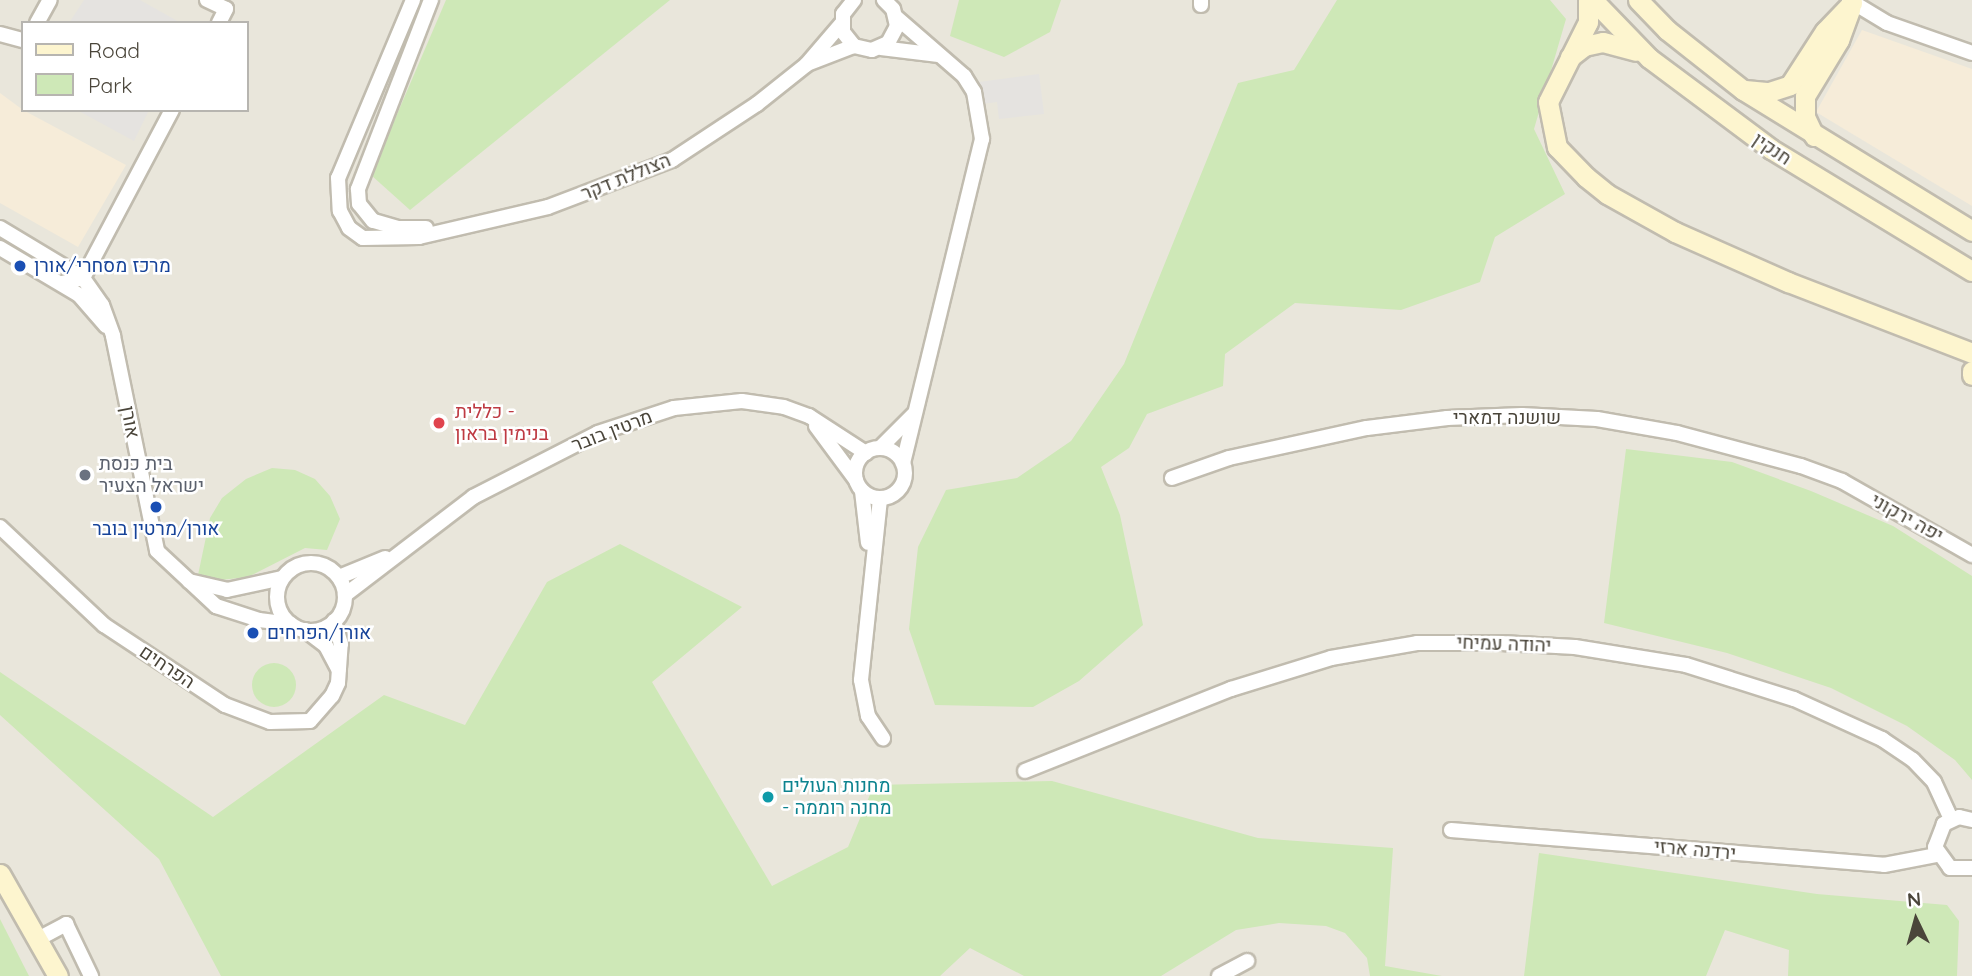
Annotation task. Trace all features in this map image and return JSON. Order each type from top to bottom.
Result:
[{"type":"main road","points":[[1588,0],[1588,22],[1548,102],[1551,133],[1557,147],[1607,194],[1675,232],[1788,282],[1972,352]]},
{"type":"main road","name":"חנקין","points":[[1593,0],[1649,58],[1771,149],[1972,271]]},
{"type":"main road","name":"חנקין","points":[[1638,0],[1667,30],[1743,90],[1814,137],[1972,231]]},
{"type":"main road","points":[[1743,90],[1769,92],[1790,85],[1825,32],[1850,1]]},
{"type":"main road","points":[[1814,137],[1805,117],[1805,96],[1839,40],[1850,1]]},
{"type":"main road","points":[[1570,58],[1584,46],[1603,43],[1630,47],[1649,58]]},
{"type":"main road","points":[[0,874],[40,938],[58,976]]},
{"type":"street","points":[[38,21],[50,0]]},
{"type":"street","points":[[207,0],[228,5],[220,21]]},
{"type":"street","name":"הצוללת דקר","points":[[413,0],[342,162],[336,194],[349,228],[363,238],[419,237],[548,207],[672,160],[757,104],[806,65],[842,23]]},
{"type":"street","name":"הצוללת דקר","points":[[431,0],[370,152],[358,189],[359,204],[373,221],[398,228],[463,228]]},
{"type":"street","points":[[883,737],[868,716],[862,690],[871,565],[880,499],[902,485],[904,464],[982,139],[974,92],[954,64],[896,17],[884,0]]},
{"type":"street","points":[[1850,1],[1887,23],[1972,53]]},
{"type":"street","points":[[850,2],[842,23],[855,46],[940,55]]},
{"type":"street","points":[[881,48],[894,35],[896,17]]},
{"type":"street","points":[[0,34],[21,39]]},
{"type":"street","name":"הצוללת דקר","points":[[806,65],[855,46]]},
{"type":"street","points":[[62,283],[83,278],[171,112]]},
{"type":"street","name":"אורן","points":[[0,228],[83,278],[102,305],[113,336],[158,551],[185,580],[216,606],[259,620],[291,624]]},
{"type":"street","name":"אורן","points":[[0,248],[79,295],[113,336]]},
{"type":"street","name":"מרטין בובר","points":[[345,595],[473,497],[627,422],[674,408],[741,401],[784,407],[809,416],[866,453]]},
{"type":"street","points":[[871,565],[856,465],[866,453],[896,438],[918,408]]},
{"type":"street","name":"שושנה דמארי","points":[[1171,478],[1228,458],[1367,428],[1447,418],[1522,415],[1597,419],[1677,432],[1842,481]]},
{"type":"street","points":[[809,416],[859,485],[880,499]]},
{"type":"street","points":[[880,448],[894,453],[904,464]]},
{"type":"street","name":"יפה ירקוני","points":[[1842,481],[1972,555]]},
{"type":"street","name":"הפרחים","points":[[0,527],[104,625],[225,705],[270,722],[310,721],[332,696],[339,670],[341,644],[334,621]]},
{"type":"street","name":"מרטין בובר","points":[[339,577],[400,553]]},
{"type":"street","points":[[185,580],[227,590],[282,578],[307,563],[324,565],[339,577],[345,595],[334,621],[321,629],[305,630]]},
{"type":"street","points":[[282,578],[277,599],[291,624],[305,630],[326,646],[339,670]]},
{"type":"street","name":"יהודה עמיחי","points":[[1024,771],[1231,689],[1331,658],[1417,643],[1501,643],[1575,647],[1686,665],[1794,699],[1882,739],[1913,760],[1934,782],[1951,819]]},
{"type":"street","points":[[1972,820],[1951,819],[1938,831],[1937,855],[1951,868],[1972,868]]},
{"type":"street","name":"ירדנה ארזי","points":[[1451,830],[1884,865],[1937,855]]},
{"type":"street","points":[[40,938],[66,924],[91,976]]},
{"type":"street","points":[[1219,976],[1247,961]]},
{"type":"shaded area","points":[[0,0],[1972,0],[1972,976],[0,976]]},
{"type":"shaded area","points":[[84,0],[140,0],[177,21],[70,21]]},
{"type":"shaded area","points":[[1862,30],[1972,69],[1972,206],[1816,112]]},
{"type":"shaded area","points":[[1039,74],[1044,114],[999,119],[997,102],[982,104],[979,82]]},
{"type":"shaded area","points":[[0,93],[21,109],[21,112],[27,112],[126,165],[78,247],[0,203]]},
{"type":"shaded area","points":[[81,112],[148,112],[134,141]]},
{"type":"green space","points":[[446,0],[670,0],[410,210],[371,175]]},
{"type":"green space","points":[[959,0],[1061,0],[1050,32],[1004,57],[950,36]]},
{"type":"green space","points":[[1337,0],[1550,0],[1566,19],[1534,129],[1565,194],[1495,237],[1480,282],[1401,310],[1295,303],[1225,354],[1223,386],[1147,414],[1129,448],[1101,467],[1120,515],[1143,625],[1079,681],[1033,707],[935,705],[909,629],[918,547],[946,490],[1017,478],[1071,441],[1124,364],[1238,83],[1294,70]]},
{"type":"green space","points":[[1626,449],[1732,462],[1811,491],[1893,526],[1972,576],[1972,780],[1955,760],[1907,726],[1831,688],[1727,653],[1604,623]]},
{"type":"green space","points":[[272,468],[295,470],[315,479],[330,496],[340,519],[327,550],[305,548],[248,577],[211,581],[198,575],[210,518],[222,498],[246,479]]},
{"type":"green space","points":[[620,544],[742,607],[652,682],[772,886],[848,847],[874,785],[1052,781],[1258,838],[1393,848],[1385,966],[1442,976],[1370,976],[1367,958],[1345,933],[1326,926],[1279,923],[1236,930],[1161,976],[1024,976],[970,948],[940,976],[221,976],[159,859],[0,715],[0,672],[213,817],[384,695],[465,725],[547,582]]},
{"type":"green space","points":[[274,663],[289,670],[296,685],[289,700],[274,707],[259,700],[252,685],[259,670]]},
{"type":"green space","points":[[1539,853],[1817,894],[1947,905],[1959,921],[1957,976],[1788,976],[1789,950],[1725,930],[1706,976],[1524,976]]},
{"type":"green space","points":[[0,919],[29,976],[0,976]]},
{"type":"place","name":"מרכז מסחרי/אורן","points":[[20,266]]},
{"type":"place","name":"כללית - בנימין בראון","points":[[439,423]]},
{"type":"place","name":"בית כנסת ישראל הצעיר","points":[[85,475]]},
{"type":"place","name":"אורן/מרטין בובר","points":[[156,507]]},
{"type":"place","name":"אורן/הפרחים","points":[[253,633]]},
{"type":"place","name":"מחנות העולים - מחנה רוממה","points":[[768,797]]}]
